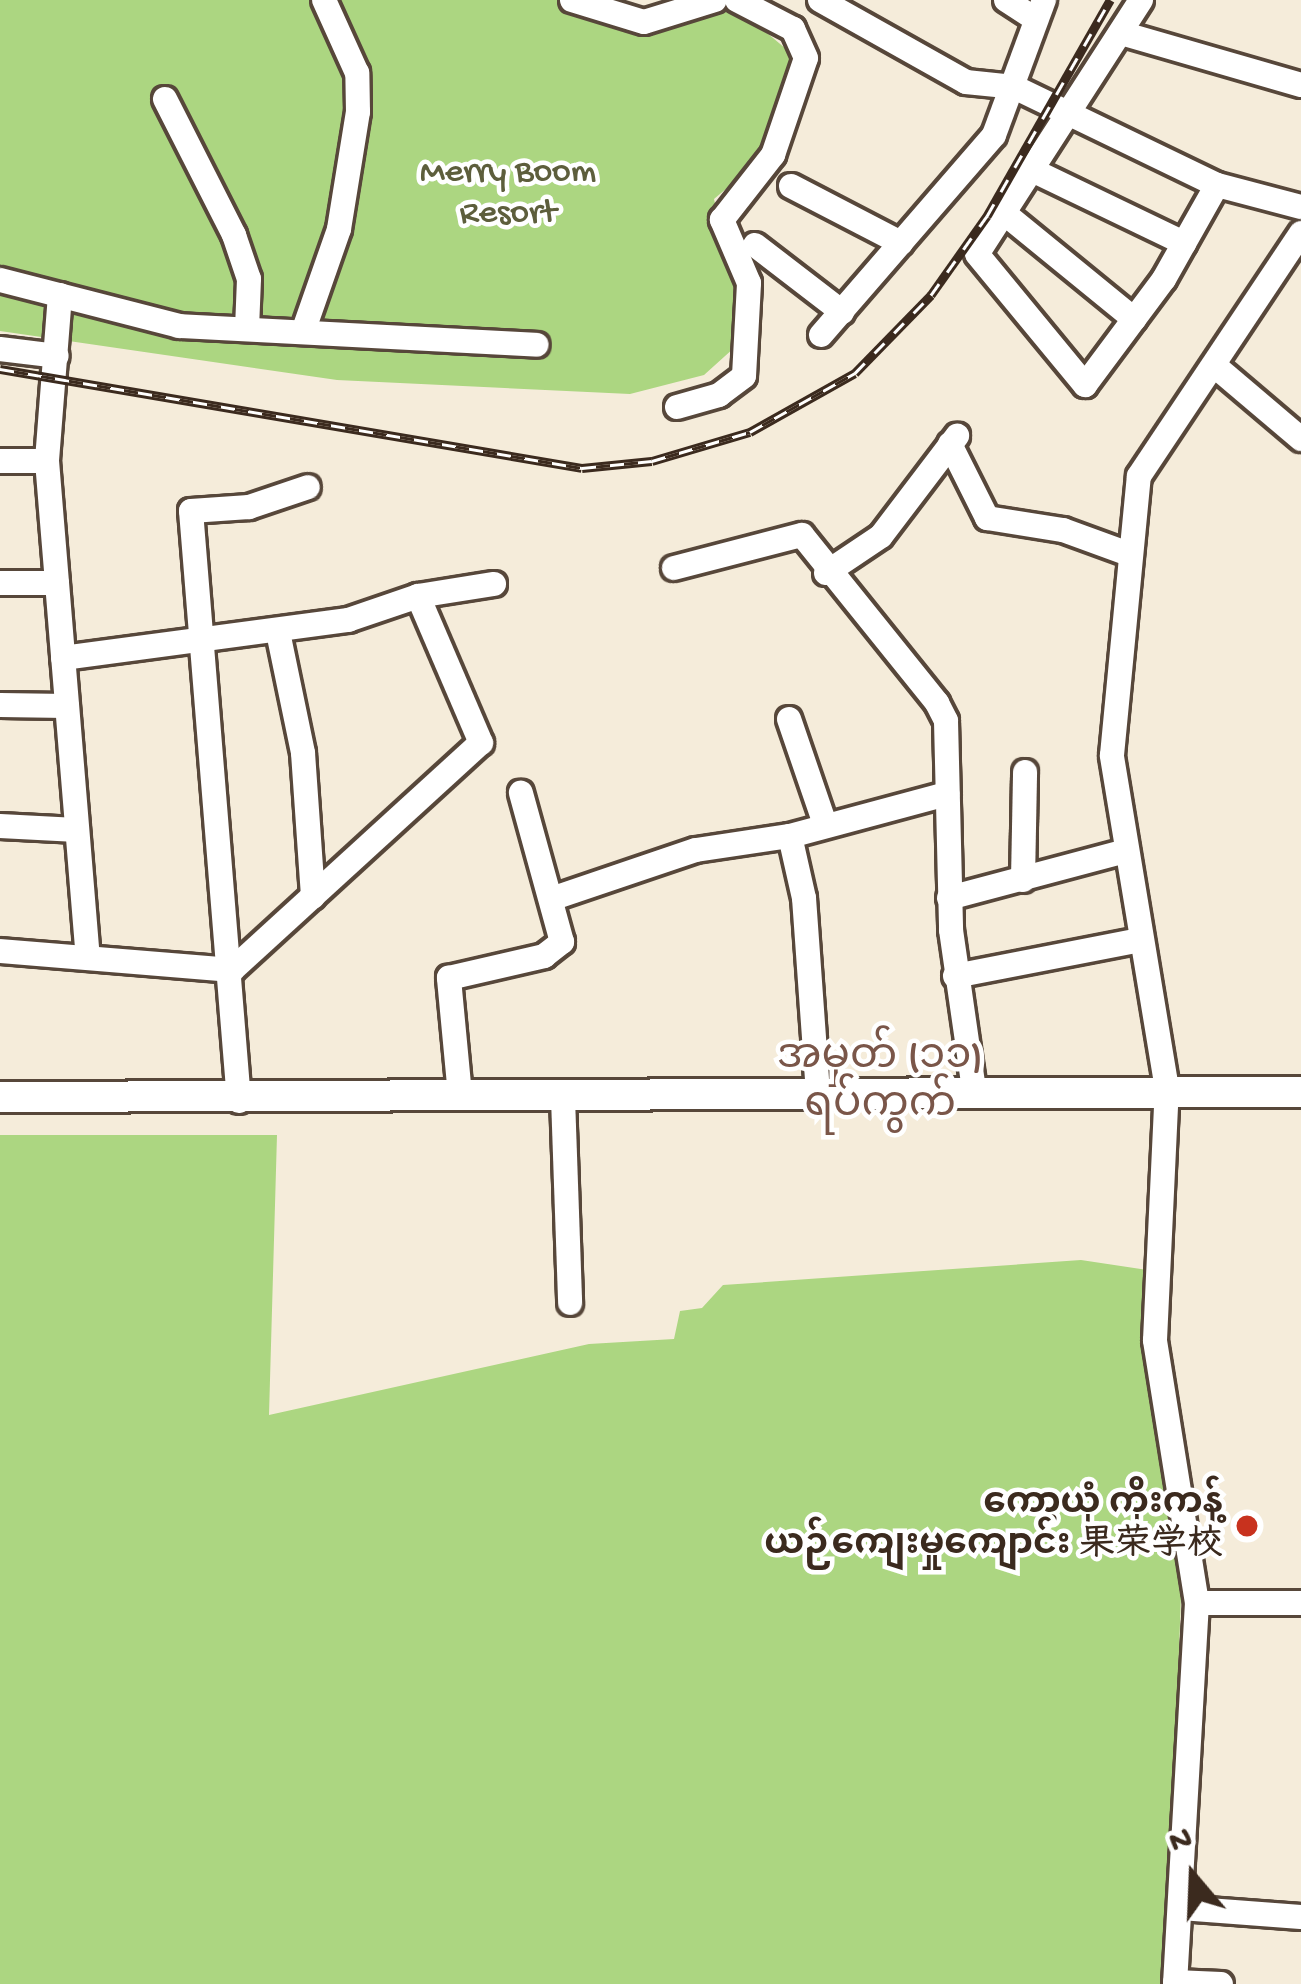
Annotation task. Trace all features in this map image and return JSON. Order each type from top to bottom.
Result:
[{"type":"main road","points":[[0,1097],[239,1101],[974,1090],[1301,1092]]},
{"type":"street","points":[[303,332],[339,229],[358,112],[357,73],[324,0]]},
{"type":"street","points":[[572,0],[644,22],[716,0]]},
{"type":"street","points":[[677,407],[718,394],[744,376],[748,283],[722,220],[773,155],[806,58],[793,28],[737,0]]},
{"type":"street","points":[[820,0],[966,82],[1015,87],[1217,185],[1301,206]]},
{"type":"street","points":[[820,335],[994,135],[1015,87],[1039,9],[1006,0]]},
{"type":"street","points":[[1141,0],[977,254],[1085,385],[1134,319],[1217,185]]},
{"type":"street","points":[[1120,33],[1301,85]]},
{"type":"street","points":[[165,100],[234,235],[249,279],[247,329]]},
{"type":"street","points":[[1032,170],[1184,243]]},
{"type":"street","points":[[791,186],[901,243]]},
{"type":"street","points":[[1004,213],[1134,319]]},
{"type":"street","points":[[1221,1984],[1175,1983],[1181,1908],[1182,1762],[1197,1603],[1155,1340],[1167,1089],[1122,852],[1112,755],[1139,476],[1301,233]]},
{"type":"street","points":[[755,245],[842,312]]},
{"type":"street","points":[[0,280],[179,326],[536,345]]},
{"type":"street","points":[[60,296],[47,461],[87,952]]},
{"type":"street","points":[[0,349],[57,356]]},
{"type":"street","points":[[1215,366],[1301,440]]},
{"type":"street","points":[[826,573],[881,536],[954,439],[986,518],[1064,530],[1129,554]]},
{"type":"street","points":[[0,460],[47,461]]},
{"type":"street","points":[[239,1101],[206,644],[191,512],[249,507],[308,487]]},
{"type":"street","points":[[674,568],[788,534],[802,535],[826,573],[937,703],[946,722],[949,898],[974,1090]]},
{"type":"street","points":[[0,583],[57,583]]},
{"type":"street","points":[[63,658],[278,632],[418,596],[494,584]]},
{"type":"street","points":[[0,951],[87,952],[232,970],[481,743],[418,596]]},
{"type":"street","points":[[278,632],[303,753],[313,897]]},
{"type":"street","points":[[0,705],[67,706]]},
{"type":"street","points":[[789,719],[824,821]]},
{"type":"street","points":[[1023,880],[1025,772]]},
{"type":"street","points":[[460,1095],[449,979],[544,956],[562,942],[521,793]]},
{"type":"street","points":[[551,899],[696,850],[790,836],[824,821],[947,794]]},
{"type":"street","points":[[0,826],[77,830]]},
{"type":"street","points":[[790,836],[804,898],[818,1092]]},
{"type":"street","points":[[949,898],[1122,852]]},
{"type":"street","points":[[956,976],[1140,940]]},
{"type":"street","points":[[562,1098],[570,1303]]},
{"type":"street","points":[[1197,1603],[1301,1603]]},
{"type":"street","points":[[1181,1908],[1301,1918]]},
{"type":"green space","name":"Merry Boom Resort","points":[[0,0],[569,0],[600,17],[735,6],[798,59],[765,156],[714,199],[745,338],[704,375],[630,394],[337,380],[0,331]]},
{"type":"green space","points":[[0,1135],[277,1135],[269,1415],[589,1344],[674,1339],[680,1311],[702,1308],[723,1285],[1081,1260],[1154,1271],[1181,1595],[1167,1984],[0,1984]]},
{"type":"railway","points":[[0,369],[582,468],[652,461],[750,432],[855,373],[931,295],[987,216],[1110,0]]},
{"type":"place","name":"ကော့ယုံ ကိုးကန့် ယဉ်ကျေးမှုကျောင်း 果荣学校","points":[[1247,1526]]},
{"type":"district","name":"အမှတ် (၁၁) ရပ်ကွက်","points":[[880,1084]]}]
